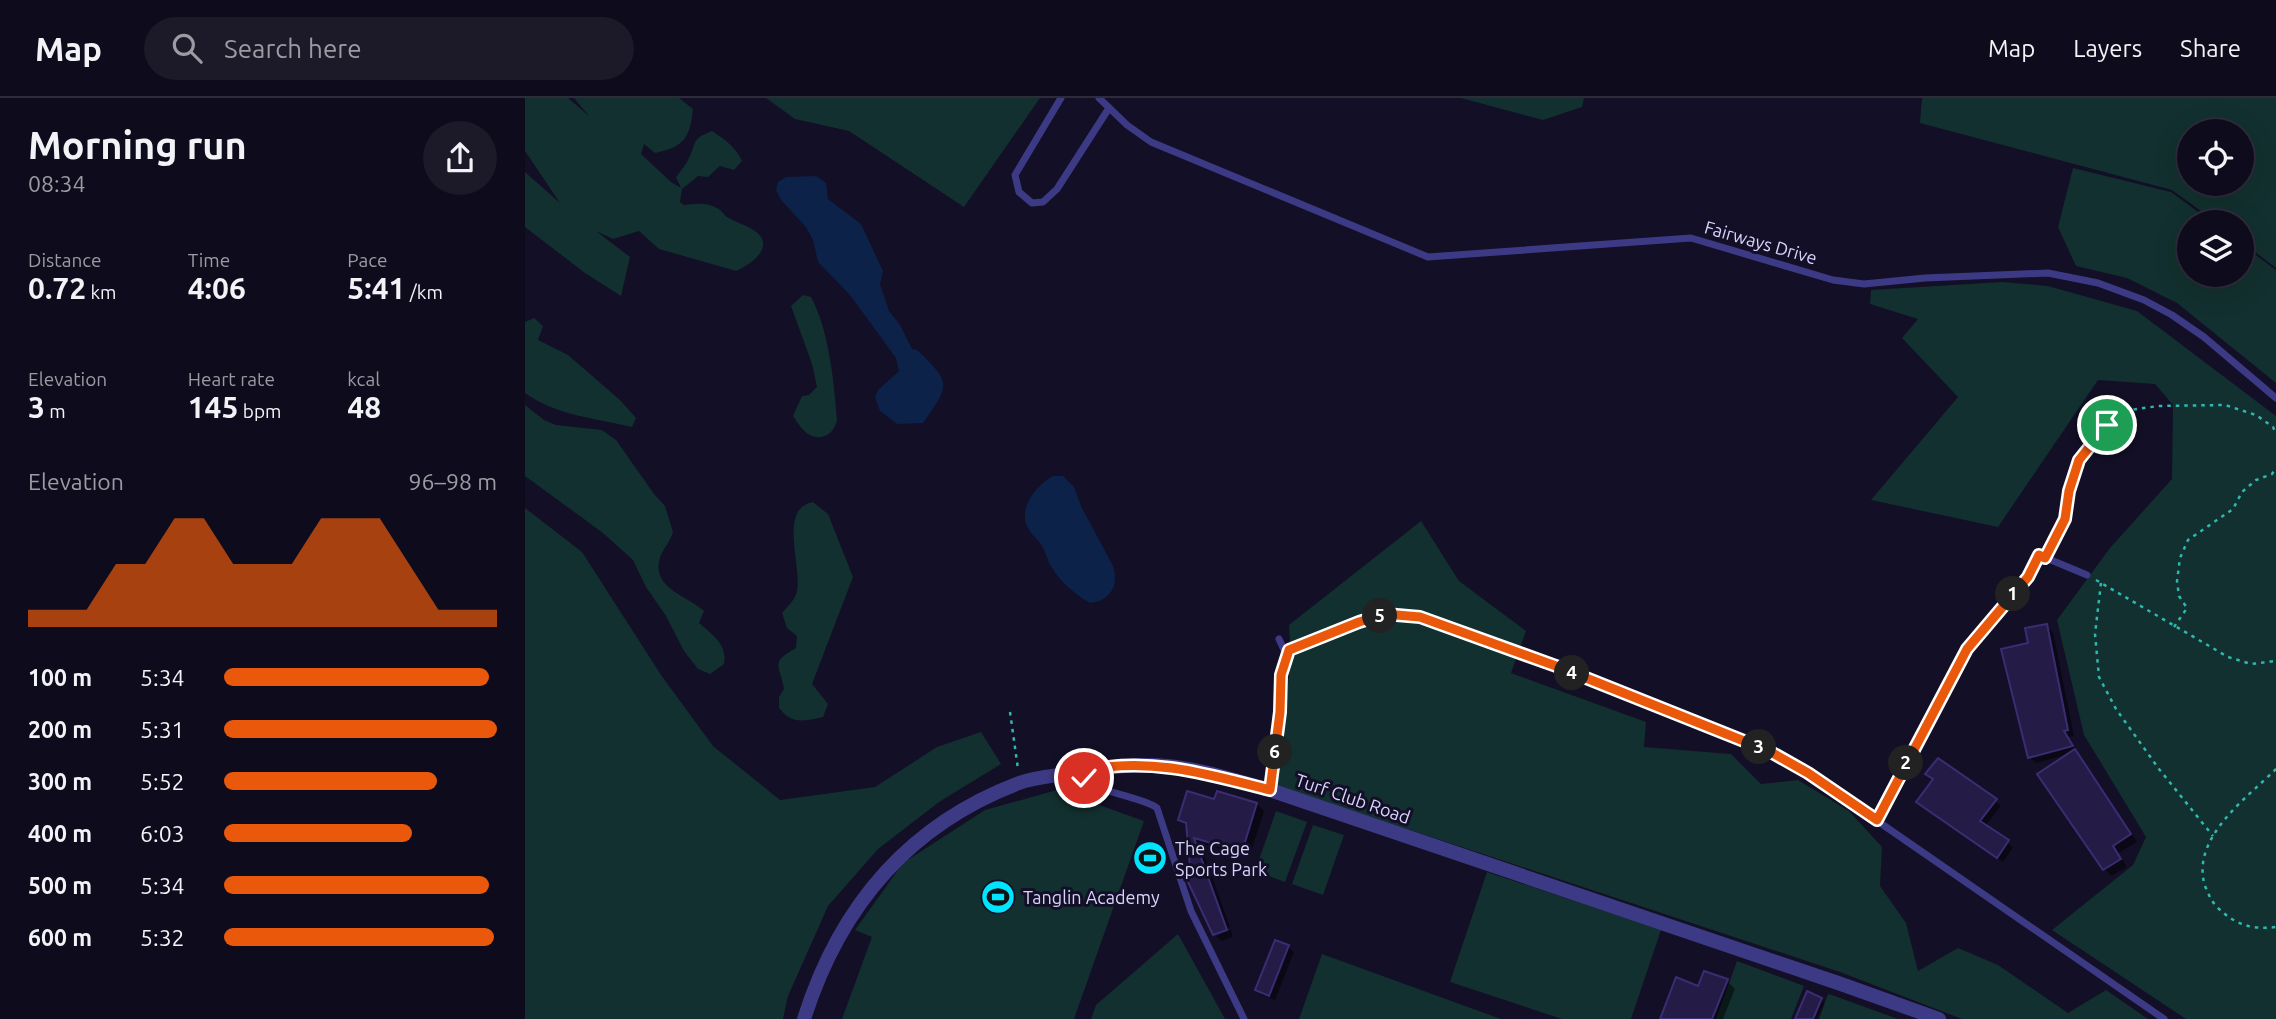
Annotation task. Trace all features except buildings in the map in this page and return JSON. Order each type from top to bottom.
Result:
[{"type":"street","name":"Turf Club Road","points":[[804,1019],[828,958],[872,886],[907,848],[961,811],[1020,782],[1100,767],[1166,766],[1190,769],[1270,790],[1939,1019]]},
{"type":"lane","points":[[1061,98],[1015,175],[1016,187],[1032,202],[1043,202],[1057,189],[1109,108]]},
{"type":"lane","name":"Fairways Drive","points":[[1099,98],[1151,142],[1428,257],[1691,238],[1833,280],[1864,284],[1925,278],[2048,273],[2098,283],[2144,300],[2172,315],[2204,337],[2276,398]]},
{"type":"lane","points":[[1877,820],[1967,649],[2028,577],[2039,555],[2087,575]]},
{"type":"lane","points":[[1270,790],[1280,712],[1281,675],[1289,650],[1324,634],[1385,614],[1420,617],[1556,666],[1769,751],[1808,773],[2164,1019]]},
{"type":"lane","points":[[1279,639],[1286,654]]},
{"type":"lane","points":[[1084,771],[1084,778],[1092,785],[1147,802],[1157,808],[1191,911],[1244,1019]]},
{"type":"path","points":[[2045,558],[2065,519],[2069,491],[2079,460],[2107,425],[2124,411],[2158,406],[2225,405],[2256,415],[2273,427],[2276,434]]},
{"type":"path","points":[[2174,627],[2187,608],[2179,596],[2177,581],[2180,558],[2188,540],[2234,509],[2242,492],[2256,480],[2272,474],[2276,468]]},
{"type":"path","points":[[2213,836],[2159,769],[2116,709],[2099,677],[2095,634],[2101,583],[2228,657],[2251,664],[2276,661]]},
{"type":"path","points":[[1010,712],[1020,782]]},
{"type":"path","points":[[2276,769],[2226,819],[2213,836],[2201,872],[2210,901],[2232,921],[2257,929],[2276,926]]},
{"type":"green space","points":[[525,98],[568,98],[589,116],[574,98],[679,98],[693,109],[690,127],[684,140],[673,148],[655,153],[644,144],[641,154],[681,188],[676,177],[687,162],[697,140],[712,131],[729,144],[742,161],[734,170],[720,166],[708,177],[698,176],[682,189],[680,202],[684,205],[713,206],[727,217],[752,229],[761,237],[763,243],[759,254],[736,271],[659,249],[639,231],[613,239],[596,231],[630,257],[621,296],[585,273],[525,227],[525,172],[560,203],[525,151]]},
{"type":"green space","points":[[766,98],[1040,98],[964,207],[849,131],[795,119]]},
{"type":"green space","points":[[1461,98],[1584,98],[1582,107],[1543,120]]},
{"type":"green space","points":[[1922,98],[2276,98],[2276,268],[2254,251],[2254,210],[2200,210],[2180,196],[2254,196],[2254,119],[2177,119],[2177,194],[2172,190],[1920,123]]},
{"type":"green space","points":[[2073,168],[2171,192],[2196,210],[2177,210],[2177,287],[2254,287],[2254,254],[2276,270],[2276,383],[2177,303],[2127,278],[2076,266],[2058,227]]},
{"type":"green space","points":[[2002,282],[2048,286],[2137,311],[2276,416],[2276,1019],[2186,1019],[2052,930],[2133,865],[2146,837],[2084,735],[2057,620],[2110,548],[2172,479],[2173,405],[2155,384],[2098,380],[1998,527],[1871,500],[1958,397],[1902,338],[1918,319],[1870,304],[1871,290]]},
{"type":"green space","points":[[803,295],[811,297],[817,310],[832,373],[837,420],[830,433],[823,437],[808,434],[793,416],[802,396],[809,395],[817,387],[812,364],[791,306]]},
{"type":"green space","points":[[534,318],[543,326],[538,340],[568,355],[620,400],[636,418],[632,427],[550,407],[525,393],[525,322]]},
{"type":"green space","points":[[525,405],[544,420],[556,425],[602,430],[616,440],[665,506],[673,532],[659,562],[662,579],[667,586],[704,611],[699,623],[721,646],[725,657],[724,664],[710,674],[698,669],[684,651],[633,560],[603,533],[525,476]]},
{"type":"green space","points":[[813,502],[828,514],[853,577],[812,684],[828,704],[823,717],[799,720],[789,717],[779,708],[779,697],[784,689],[778,665],[782,657],[796,648],[797,636],[787,628],[782,613],[797,591],[794,539],[796,515],[802,507]]},
{"type":"green space","points":[[525,508],[582,552],[661,675],[713,746],[780,800],[875,787],[937,747],[981,732],[1001,764],[939,802],[878,849],[828,906],[788,996],[783,1019],[525,1019]]},
{"type":"green space","points":[[1421,521],[1459,581],[1526,631],[1511,673],[1646,722],[1644,747],[1731,754],[1761,784],[1798,780],[1849,811],[1882,847],[1880,886],[1906,923],[1918,971],[1958,948],[1998,965],[2068,1013],[2106,990],[2148,1019],[1962,1019],[1840,972],[1277,786],[1291,658],[1289,625]]},
{"type":"green space","name":"Tanglin Academy","points":[[1057,790],[1144,821],[1074,1019],[842,1019],[872,937],[855,930],[903,863],[985,810]]},
{"type":"green space","points":[[1276,811],[1307,822],[1285,882],[1255,871]]},
{"type":"green space","points":[[1313,825],[1344,835],[1323,895],[1292,884]]},
{"type":"green space","points":[[1487,872],[1661,930],[1631,1019],[1562,1019],[1450,982]]},
{"type":"green space","points":[[1178,934],[1225,1019],[1091,1019],[1096,1005]]},
{"type":"green space","points":[[1322,954],[1501,1019],[1299,1019]]},
{"type":"green space","points":[[1737,961],[1804,986],[1791,1019],[1716,1019]]},
{"type":"green space","points":[[1829,994],[1898,1019],[1819,1019]]},
{"type":"water","points":[[816,176],[826,183],[828,199],[861,224],[883,271],[880,284],[889,311],[900,325],[912,349],[917,350],[937,370],[941,378],[942,392],[923,423],[897,424],[880,411],[875,397],[878,390],[899,371],[896,358],[850,295],[818,262],[813,240],[806,227],[781,200],[776,190],[778,182],[786,177]]},
{"type":"water","points":[[1053,476],[1063,476],[1074,487],[1081,506],[1113,566],[1115,580],[1112,591],[1097,602],[1090,603],[1063,582],[1054,572],[1042,546],[1026,524],[1028,503],[1042,484]]},
{"type":"place","name":"The Cage Sports Park","points":[[1150,858]]},
{"type":"place","name":"Tanglin Academy","points":[[998,897]]},
{"type":"route","points":[[1084,778],[1084,771],[1100,767],[1166,766],[1190,769],[1270,790],[1280,712],[1281,675],[1286,654],[1289,650],[1324,634],[1385,614],[1420,617],[1463,632],[1769,751],[1808,773],[1877,820],[1967,649],[2028,577],[2039,555],[2045,558],[2065,519],[2069,491],[2079,460],[2107,425]]}]
